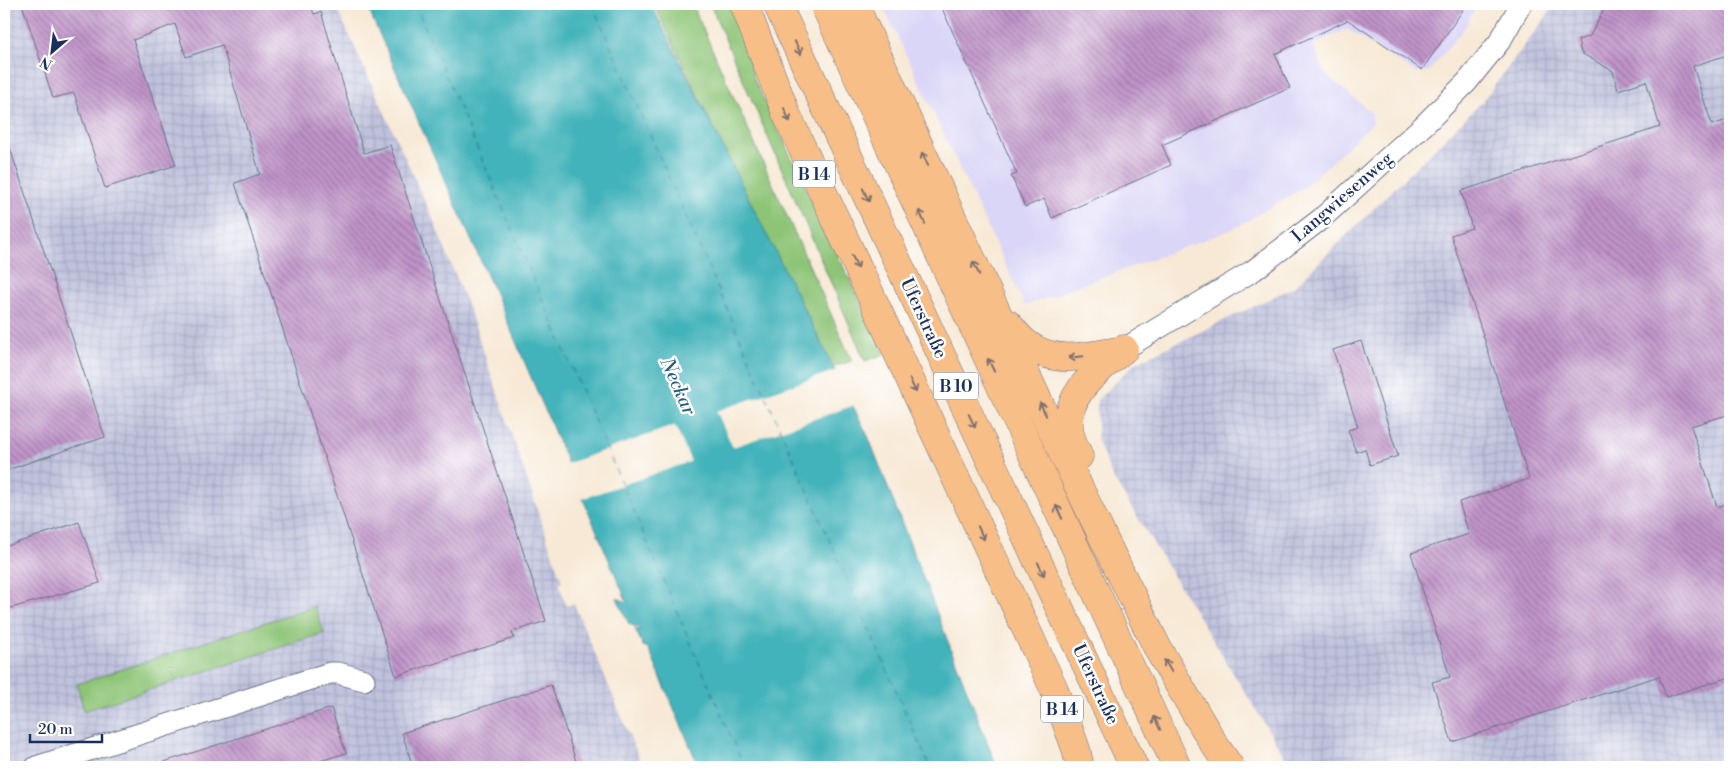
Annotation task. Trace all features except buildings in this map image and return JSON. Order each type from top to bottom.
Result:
[{"type":"highway","name":"B 14","points":[[744,4],[786,113],[1058,697],[1076,749],[1080,767]]},
{"type":"highway","name":"Uferstraße","points":[[777,4],[1134,767]]},
{"type":"highway","name":"B 10","points":[[824,4],[1177,767]]},
{"type":"highway","points":[[854,4],[1093,517],[1159,651],[1214,744],[1230,767]]},
{"type":"highway","points":[[997,312],[1028,344],[1046,355],[1064,358],[1090,356],[1124,349]]},
{"type":"highway","points":[[1093,517],[1084,468],[1070,434],[1070,418],[1073,402],[1079,390],[1090,377],[1124,349]]},
{"type":"street","name":"Langwiesenweg","points":[[1124,349],[1254,270],[1321,219],[1425,124],[1467,82],[1500,41],[1521,4]]},
{"type":"street","points":[[36,767],[330,673],[338,673],[364,680]]},
{"type":"shaded area","points":[[4,4],[335,4],[433,219],[469,309],[562,582],[559,583],[566,606],[574,604],[643,767],[4,767]]},
{"type":"shaded area","points":[[882,4],[1477,4],[1465,27],[1429,71],[1416,73],[1347,29],[1313,44],[1325,74],[1372,113],[1373,123],[1303,188],[1233,229],[1025,306]]},
{"type":"shaded area","points":[[1553,4],[1730,4],[1730,767],[1291,767],[1112,476],[1097,440],[1097,400],[1135,363],[1294,287],[1482,102],[1546,17]]},
{"type":"green space","points":[[654,4],[692,4],[852,361],[833,367],[741,185]]},
{"type":"green space","points":[[710,4],[732,4],[755,81],[885,354],[865,361]]},
{"type":"green space","points":[[315,606],[324,633],[84,711],[77,684]]},
{"type":"water","points":[[366,4],[651,4],[868,436],[997,767],[699,767],[648,648],[643,646],[635,629],[640,630],[629,624],[617,598],[627,602],[495,293]],"holes":[[[694,418],[707,423],[717,451],[715,455],[703,459],[699,457],[689,429]]]},
{"type":"pier","points":[[837,370],[855,405],[581,499],[566,464]],"holes":[[[696,421],[705,425],[715,451],[703,456],[692,429]]]},
{"type":"waterway","name":"Neckar","points":[[671,364],[737,510]]},
{"type":"ferry route","points":[[415,4],[744,767]]},
{"type":"ferry route","points":[[592,4],[930,767]]}]
